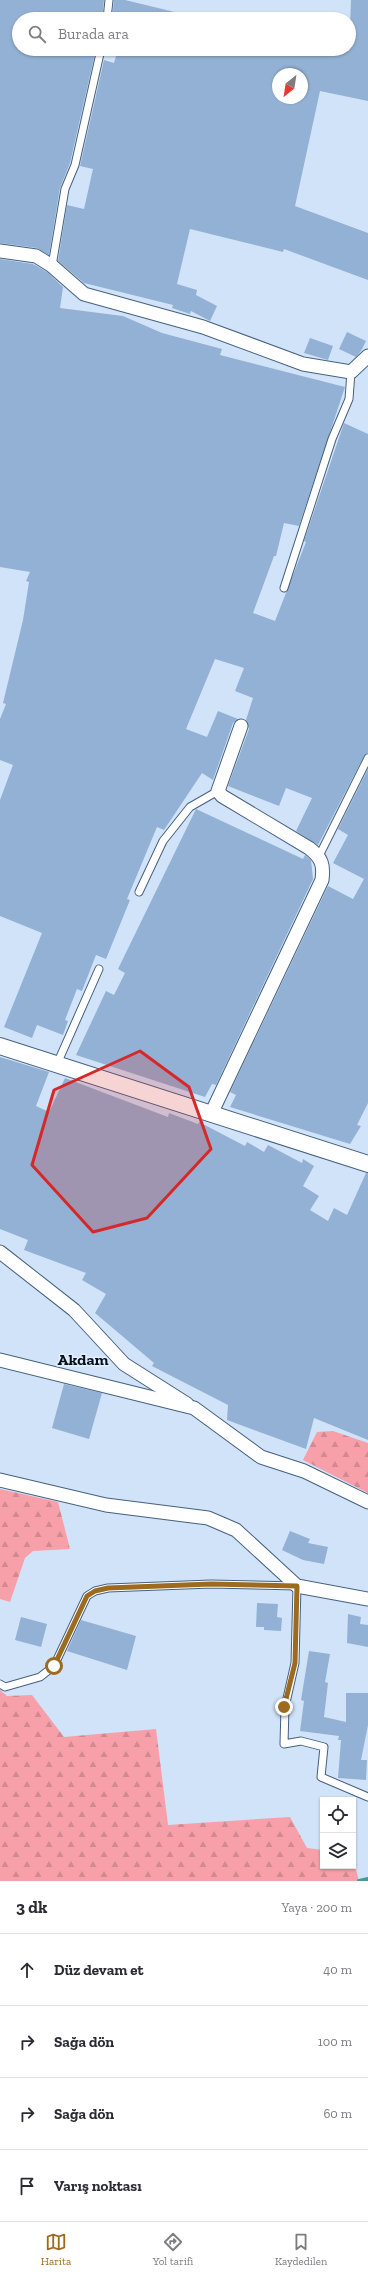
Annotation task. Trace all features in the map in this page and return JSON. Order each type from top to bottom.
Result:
[{"type":"street","points":[[0,251],[36,256],[52,266],[84,294],[203,327],[303,364],[351,372],[368,356]]},
{"type":"street","points":[[211,1114],[322,880],[323,866],[319,856],[222,796],[218,790],[241,726]]},
{"type":"street","points":[[0,1046],[368,1164]]},
{"type":"street","points":[[0,1252],[74,1310],[124,1364],[194,1408],[261,1457],[304,1471],[368,1502]]},
{"type":"street","points":[[0,1360],[194,1408]]},
{"type":"street","points":[[0,1480],[106,1504],[208,1518],[236,1530],[297,1586],[368,1600]]},
{"type":"lane","points":[[108,12],[109,0]]},
{"type":"lane","points":[[52,266],[65,189],[74,165],[99,56]]},
{"type":"lane","points":[[284,588],[332,439],[349,399],[351,372]]},
{"type":"lane","points":[[319,856],[368,758]]},
{"type":"lane","points":[[139,892],[163,842],[190,807],[218,790]]},
{"type":"lane","points":[[57,1064],[98,970]]},
{"type":"lane","points":[[0,1684],[5,1687],[40,1678],[54,1666],[87,1596],[95,1591],[108,1588],[211,1584],[297,1586],[295,1663],[284,1707],[284,1744],[301,1742],[324,1747],[321,1777],[368,1797]]},
{"type":"highlighted area","points":[[140,1051],[189,1087],[211,1149],[147,1218],[93,1232],[32,1165],[54,1090]]},
{"type":"green space","points":[[333,1431],[368,1443],[368,1493],[303,1460],[317,1432]]},
{"type":"green space","points":[[0,1489],[58,1502],[70,1549],[33,1551],[25,1558],[10,1602],[0,1599]]},
{"type":"green space","points":[[0,1690],[7,1696],[32,1695],[64,1737],[156,1729],[168,1825],[290,1817],[307,1848],[320,1850],[320,1869],[356,1869],[359,1881],[0,1881]]},
{"type":"building","points":[[0,0],[104,0],[103,12],[12,12],[12,56],[94,56],[70,163],[60,188],[49,255],[37,248],[0,243]]},
{"type":"building","points":[[114,0],[125,0],[175,12],[113,12]]},
{"type":"building","points":[[351,0],[368,0],[368,101],[320,91],[295,206],[368,233],[368,280],[284,249],[283,252],[190,229],[177,284],[197,290],[196,295],[217,306],[210,321],[191,311],[190,314],[172,308],[173,305],[84,283],[58,261],[67,205],[84,209],[93,169],[80,166],[104,60],[114,63],[116,56],[356,56],[356,12],[351,12]]},
{"type":"building","points":[[0,259],[33,264],[47,272],[63,287],[60,308],[123,316],[162,333],[222,349],[220,355],[345,387],[299,526],[284,523],[276,556],[274,556],[253,613],[275,621],[306,542],[304,541],[344,423],[368,434],[368,753],[364,756],[318,845],[296,831],[312,798],[286,788],[279,806],[228,786],[249,729],[246,720],[253,698],[235,691],[244,668],[215,659],[186,729],[207,737],[218,711],[238,719],[233,723],[213,780],[202,773],[164,830],[157,827],[127,899],[130,900],[106,959],[96,955],[82,991],[77,989],[65,1020],[68,1021],[63,1035],[37,1025],[32,1038],[4,1027],[42,933],[0,916],[0,800],[13,765],[0,760],[0,719],[6,704],[3,703],[23,620],[29,582],[26,581],[30,572],[0,567]]},
{"type":"building","points":[[347,332],[366,341],[356,357],[339,349]]},
{"type":"building","points":[[310,338],[333,346],[328,360],[304,353]]},
{"type":"building","points":[[368,769],[368,1103],[357,1125],[361,1126],[350,1144],[230,1107],[236,1095],[230,1092],[328,886],[353,899],[364,879],[333,863],[348,835],[338,829]]},
{"type":"building","points":[[196,809],[303,859],[305,855],[311,860],[313,879],[216,1085],[212,1084],[205,1097],[76,1055],[106,991],[114,995],[125,973],[118,969]]},
{"type":"building","points":[[0,1057],[49,1072],[36,1106],[49,1112],[65,1078],[168,1117],[169,1113],[198,1124],[199,1122],[245,1146],[247,1142],[264,1152],[268,1145],[302,1163],[303,1159],[314,1166],[303,1186],[319,1196],[310,1210],[328,1221],[334,1208],[347,1215],[366,1173],[368,1173],[368,1440],[314,1418],[306,1449],[227,1420],[228,1405],[152,1366],[154,1363],[95,1313],[106,1294],[82,1280],[86,1273],[24,1250],[28,1240],[0,1229]]},
{"type":"building","points":[[64,1384],[102,1393],[89,1439],[52,1428]]},
{"type":"building","points":[[290,1531],[310,1539],[308,1543],[328,1547],[324,1564],[303,1560],[282,1550]]},
{"type":"building","points":[[257,1603],[278,1604],[277,1617],[282,1618],[281,1631],[264,1630],[264,1627],[256,1627]]},
{"type":"building","points":[[348,1614],[361,1617],[360,1624],[368,1625],[368,1647],[347,1643]]},
{"type":"building","points":[[21,1617],[47,1624],[41,1647],[15,1640]]},
{"type":"building","points":[[81,1620],[136,1636],[127,1670],[67,1651]]},
{"type":"building","points":[[309,1651],[330,1654],[325,1682],[328,1683],[324,1717],[346,1722],[346,1693],[368,1693],[368,1725],[361,1760],[367,1760],[366,1780],[338,1778],[341,1740],[338,1740],[339,1736],[300,1731],[304,1701],[301,1700]]},
{"type":"waterway","points":[[359,1881],[368,1879]]},
{"type":"district","name":"Akdam","points":[[83,1359]]},
{"type":"route","points":[[54,1666],[87,1596],[95,1591],[108,1588],[211,1584],[297,1586],[295,1663],[284,1707]]}]
